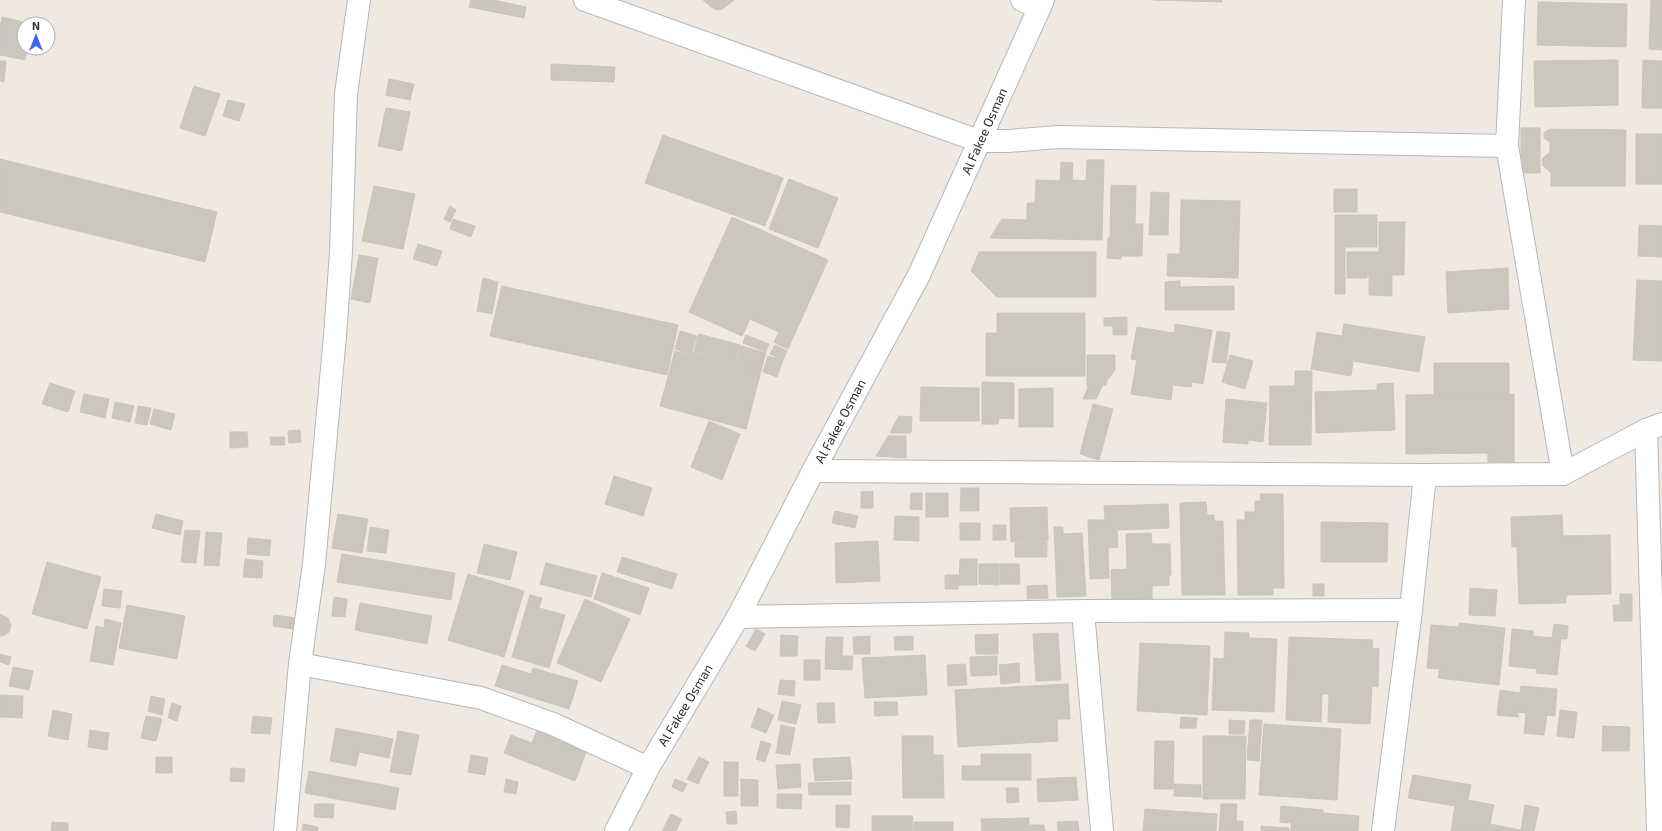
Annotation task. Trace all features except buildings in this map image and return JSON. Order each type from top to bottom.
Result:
[{"type":"street","points":[[285,831],[300,664],[314,564],[335,336],[341,252],[346,94],[359,0]]},
{"type":"street","points":[[585,0],[979,141],[1008,141],[1058,137],[1507,146]]},
{"type":"street","points":[[1514,0],[1507,146],[1563,474]]},
{"type":"street","name":"Al Fakee Osman","points":[[616,831],[648,768],[738,617],[813,471],[919,275],[979,141],[1035,3]]},
{"type":"street","points":[[813,471],[1425,475],[1563,474],[1654,427],[1659,767],[1658,831]]},
{"type":"street","points":[[1384,831],[1411,610],[1425,475]]},
{"type":"street","points":[[738,617],[1083,611],[1411,610]]},
{"type":"street","points":[[1083,611],[1102,831]]},
{"type":"street","points":[[300,664],[481,698],[553,724],[648,768]]}]
